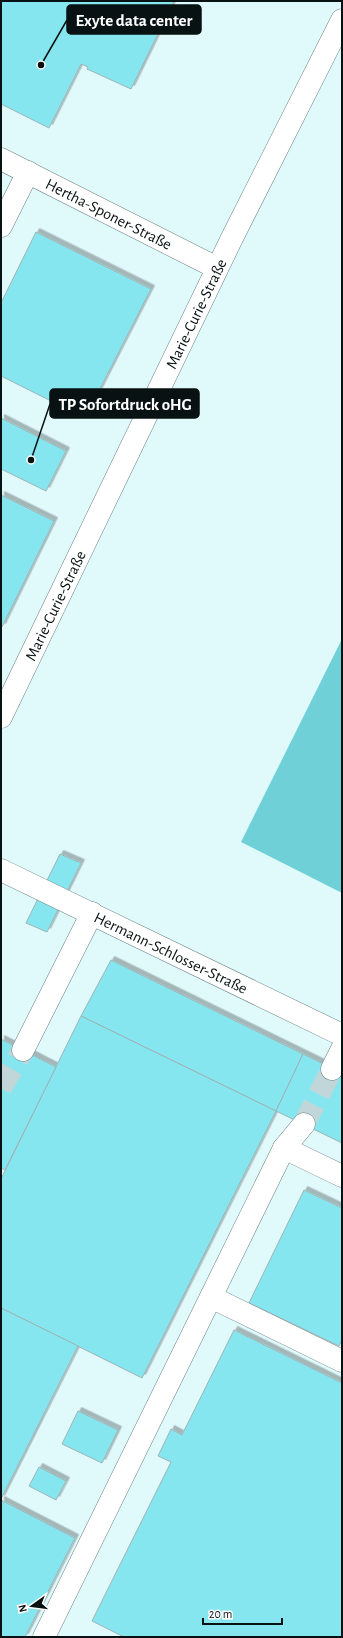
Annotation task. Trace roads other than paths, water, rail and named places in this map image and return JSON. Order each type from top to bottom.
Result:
[{"type":"street","name":"Marie-Curie-Straße","points":[[1,717],[217,268],[342,20]]},
{"type":"street","name":"Hertha-Sponer-Straße","points":[[1,159],[217,268]]},
{"type":"street","points":[[1,226],[28,172]]},
{"type":"street","name":"Hermann-Schlosser-Straße","points":[[1,870],[342,1035]]},
{"type":"street","points":[[23,1050],[92,913]]},
{"type":"street","points":[[332,1069],[342,1049]]},
{"type":"street","points":[[44,1637],[284,1148],[304,1124]]},
{"type":"street","points":[[284,1148],[342,1176]]},
{"type":"street","points":[[211,1296],[342,1361]]},
{"type":"tunnel","points":[[1,1088],[23,1050]]},
{"type":"tunnel","points":[[304,1124],[332,1069]]},
{"type":"place","name":"Exyte data center","points":[[41,65]]},
{"type":"place","name":"TP Sofortdruck oHG","points":[[31,460]]}]
